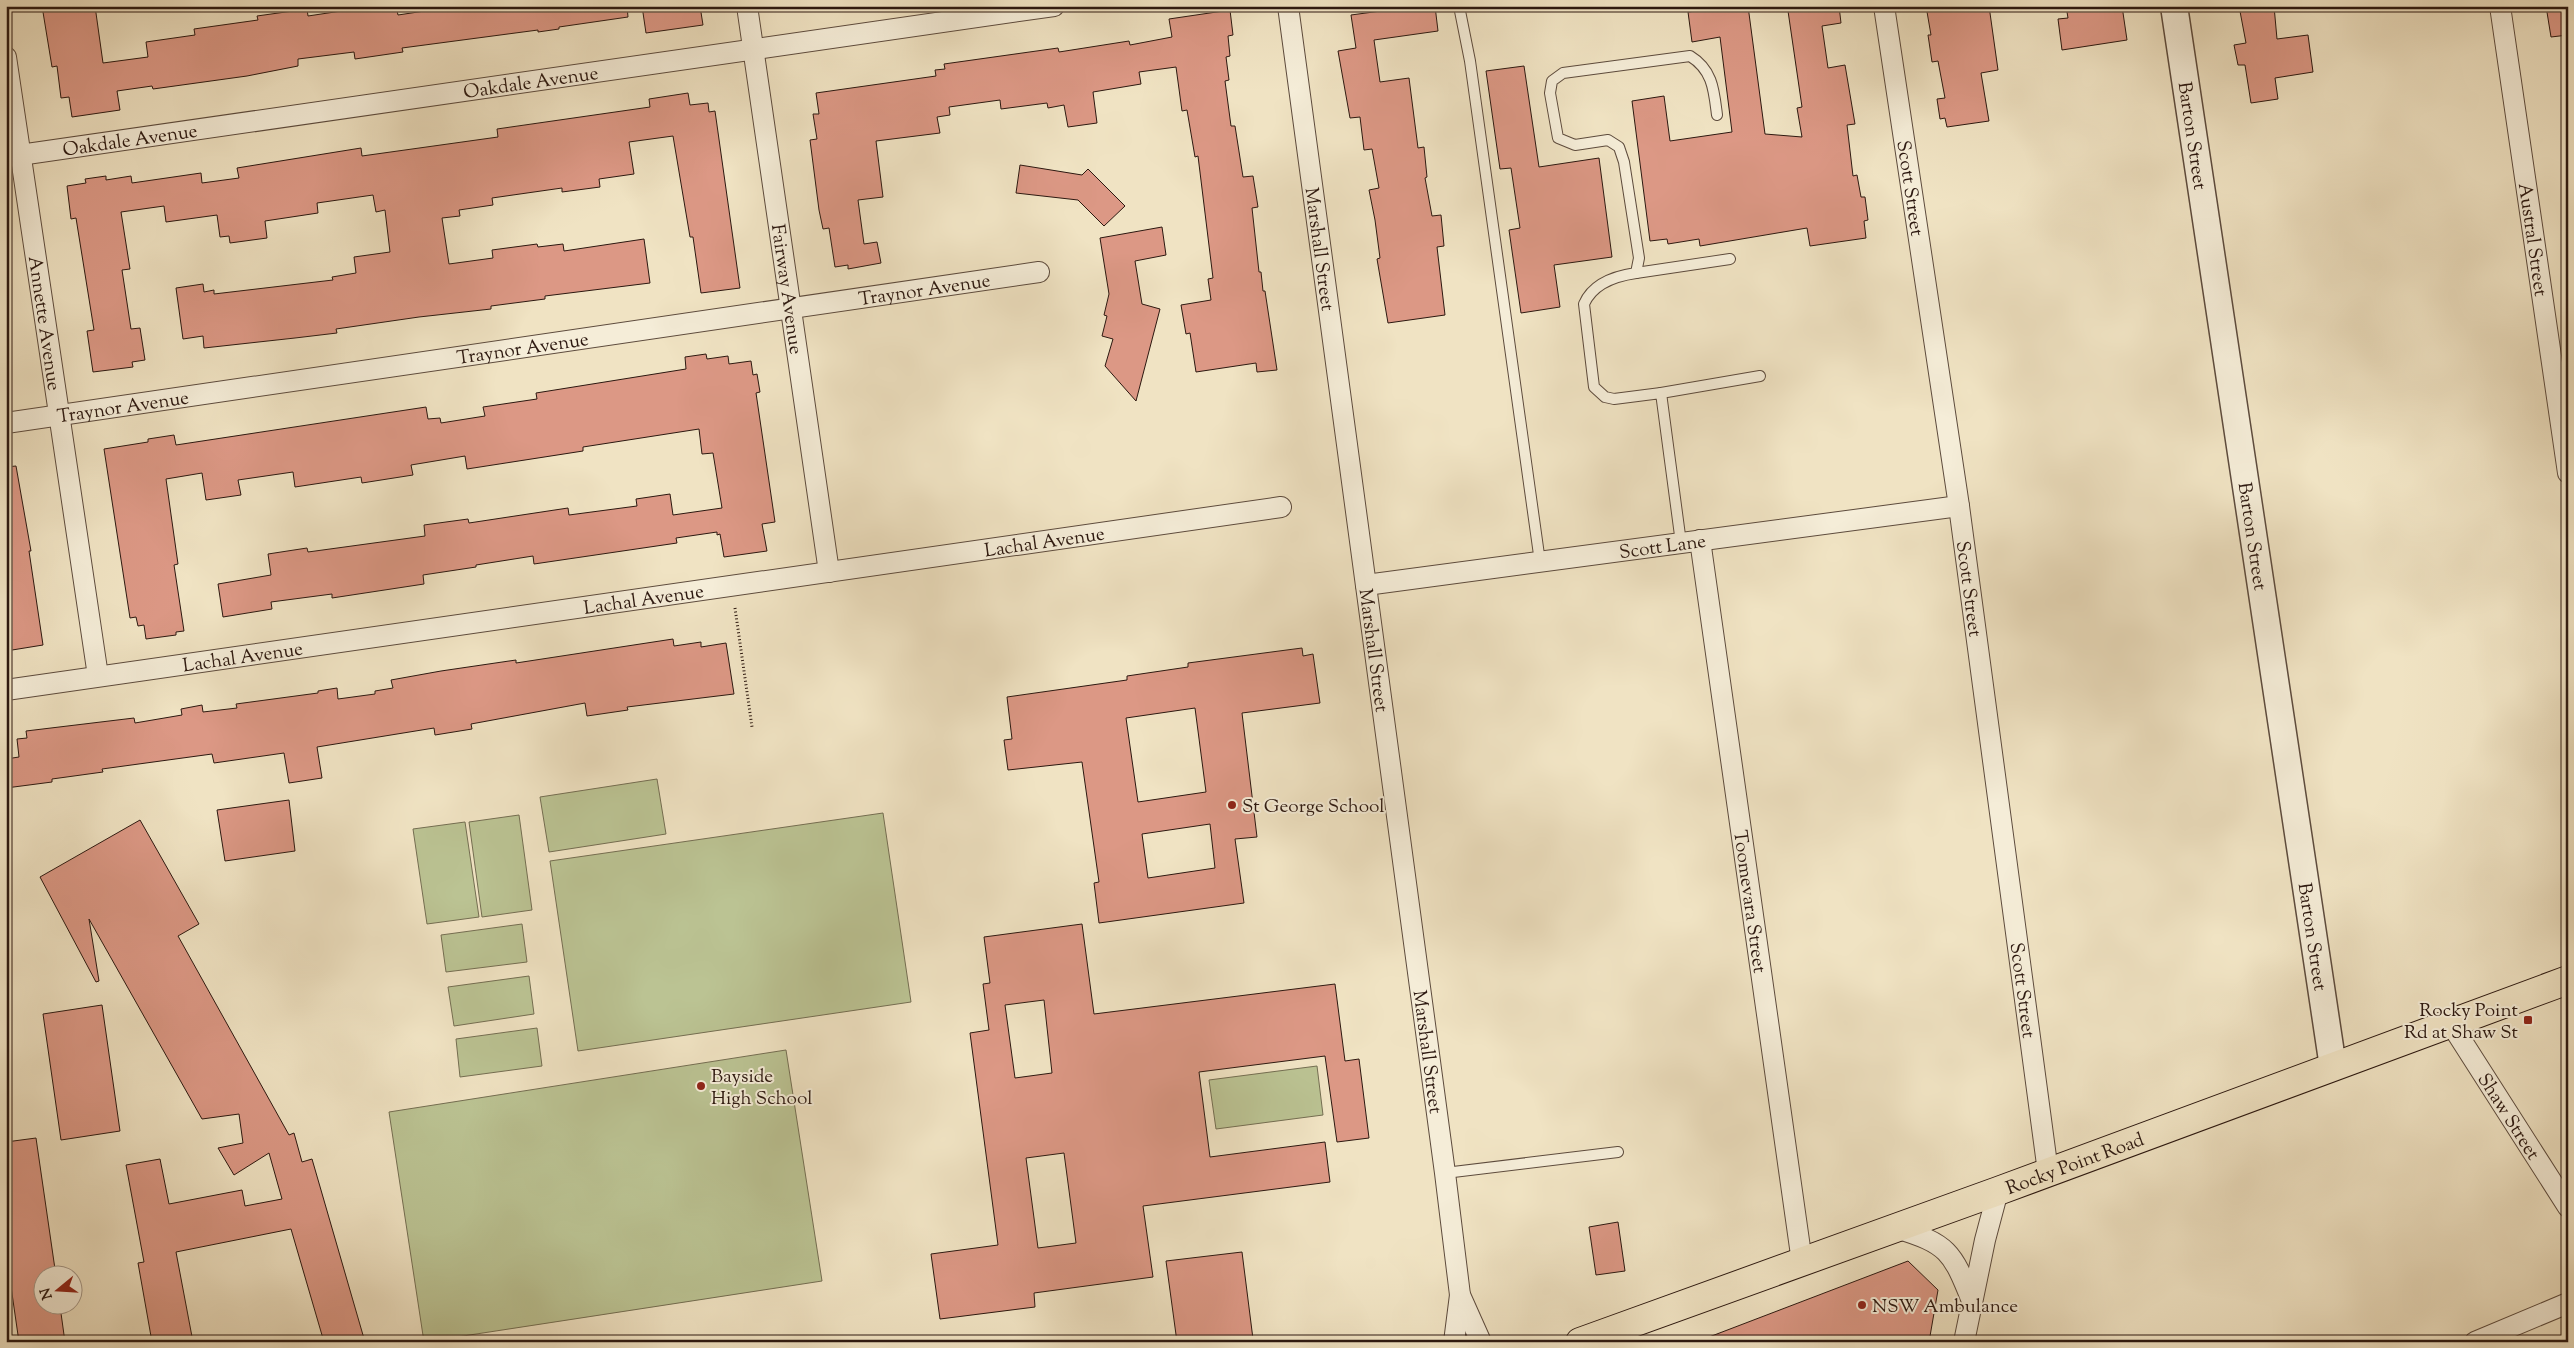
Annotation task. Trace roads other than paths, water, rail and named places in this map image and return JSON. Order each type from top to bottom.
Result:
[{"type":"main road","name":"Rocky Point Road","points":[[1580,1342],[1998,1192],[2568,980]]},
{"type":"street","name":"Fairway Avenue","points":[[747,6],[829,572]]},
{"type":"street","name":"Oakdale Avenue","points":[[13,156],[1054,6]]},
{"type":"street","name":"Marshall Street","points":[[1288,6],[1446,1173],[1460,1295],[1454,1342]]},
{"type":"street","name":"Scott Street","points":[[1884,6],[1959,506],[2048,1172]]},
{"type":"street","name":"Barton Street","points":[[2174,6],[2333,1067]]},
{"type":"street","name":"Austral Street","points":[[2500,6],[2568,473]]},
{"type":"street","name":"Annette Avenue","points":[[6,57],[13,156],[59,415],[98,676]]},
{"type":"street","name":"Traynor Avenue","points":[[6,423],[1039,272]]},
{"type":"street","name":"Scott Lane","points":[[1366,585],[1959,506]]},
{"type":"street","name":"Lachal Avenue","points":[[6,690],[1281,507]]},
{"type":"street","name":"Toomevara Street","points":[[1691,542],[1802,1262]]},
{"type":"street","name":"Shaw Street","points":[[2451,1024],[2567,1206]]},
{"type":"street","points":[[1964,1342],[1998,1192]]},
{"type":"street","points":[[1896,1228],[1928,1238],[1945,1249],[1958,1264],[1972,1301]]},
{"type":"street","name":"Marshall Street","points":[[1460,1295],[1481,1342]]},
{"type":"street","points":[[2475,1342],[2568,1302]]},
{"type":"lane","points":[[1459,6],[1471,71],[1540,562]]},
{"type":"lane","points":[[1636,272],[1639,258],[1624,162],[1619,147],[1608,140],[1575,145],[1558,138],[1550,93],[1552,81],[1563,73],[1690,56],[1701,63],[1710,75],[1717,115]]},
{"type":"lane","points":[[1730,259],[1618,276],[1601,283],[1588,295],[1584,304],[1594,387],[1605,397],[1614,399],[1760,376]]},
{"type":"lane","points":[[1661,393],[1691,542]]},
{"type":"lane","points":[[1446,1173],[1618,1152]]},
{"type":"place","name":"St George School","points":[[1232,805]]},
{"type":"place","name":"Rocky Point Rd at Shaw St","points":[[2528,1020]]},
{"type":"place","name":"Bayside High School","points":[[701,1086]]},
{"type":"place","name":"NSW Ambulance","points":[[1862,1305]]}]
